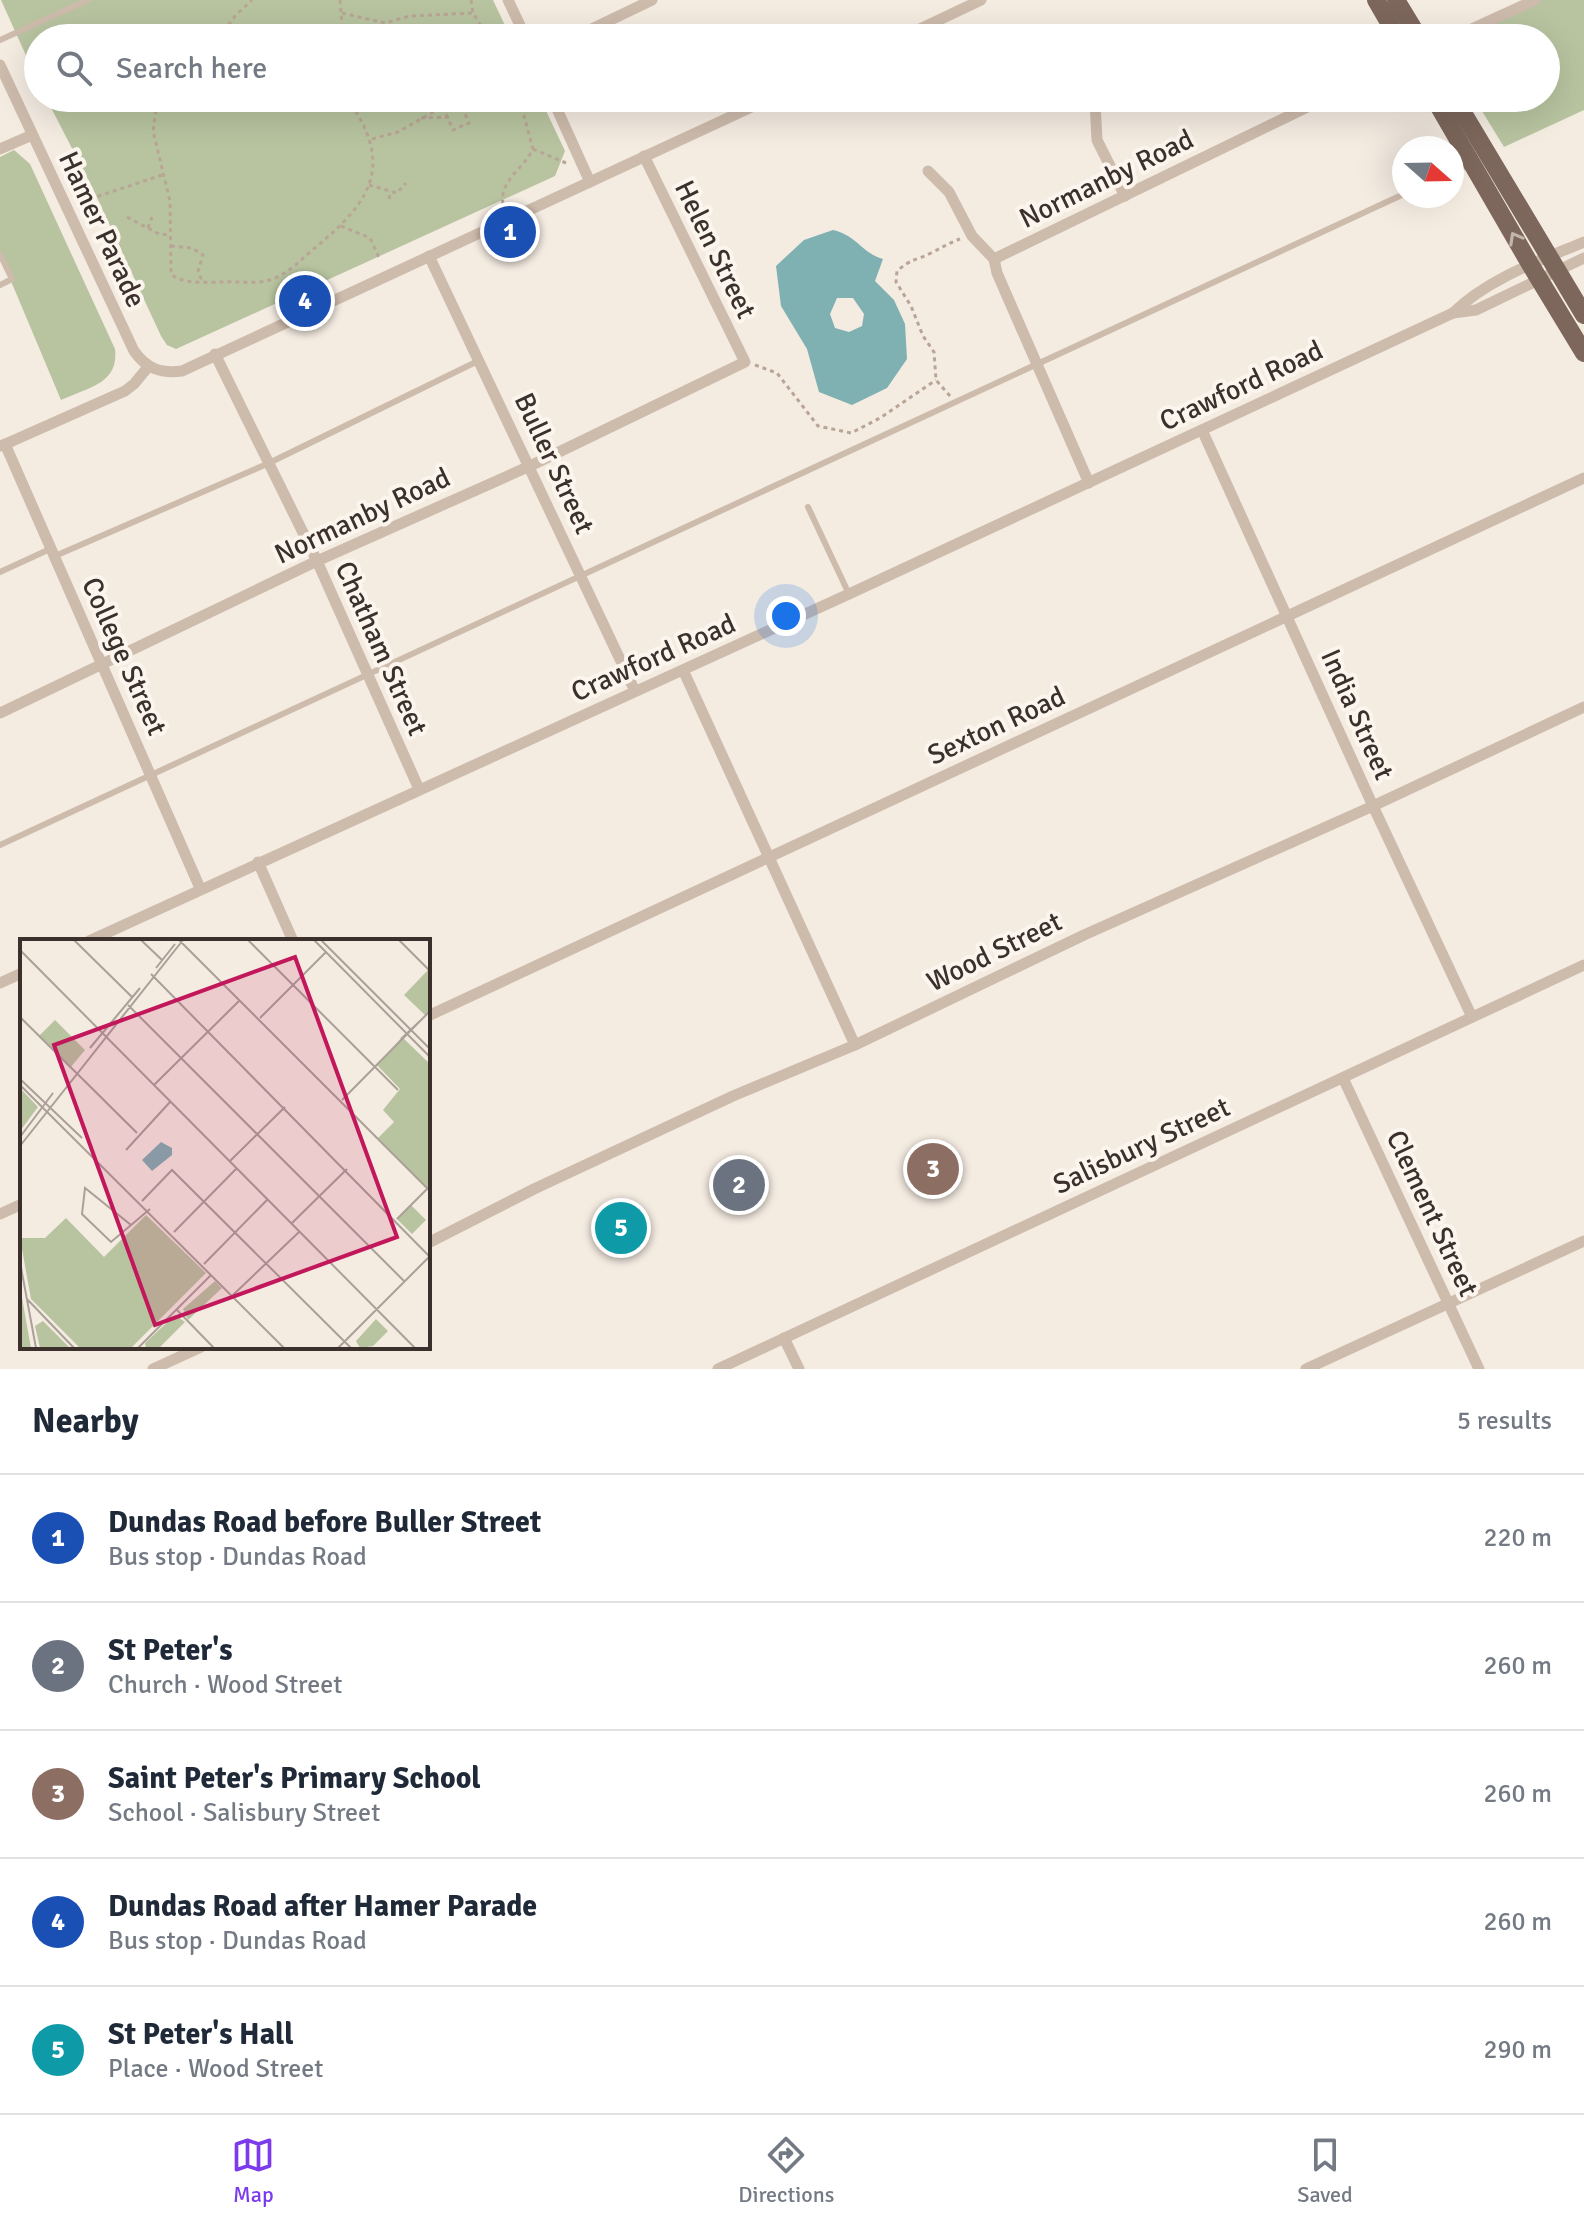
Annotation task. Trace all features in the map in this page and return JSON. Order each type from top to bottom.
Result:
[{"type":"main road","points":[[1376,0],[1390,24]]},
{"type":"main road","points":[[1396,0],[1411,24]]},
{"type":"main road","points":[[1445,112],[1481,159],[1584,315]]},
{"type":"main road","points":[[1460,112],[1534,272],[1584,353]]},
{"type":"street","points":[[508,0],[519,24]]},
{"type":"street","points":[[602,24],[652,0]]},
{"type":"street","points":[[1483,24],[1535,0]]},
{"type":"street","points":[[931,24],[981,1]]},
{"type":"street","name":"Hamer Parade","points":[[0,65],[134,351],[148,367]]},
{"type":"street","points":[[558,112],[590,182]]},
{"type":"street","points":[[2,445],[125,391],[148,367],[170,373],[182,371],[740,112]]},
{"type":"street","points":[[1096,112],[1097,140],[1125,196]]},
{"type":"street","name":"Normanby Road","points":[[994,259],[1297,112]]},
{"type":"street","points":[[0,149],[32,135]]},
{"type":"street","name":"Helen Street","points":[[644,156],[745,362]]},
{"type":"street","points":[[928,171],[949,192],[972,236],[994,259],[997,273],[1089,483]]},
{"type":"street","name":"Crawford Road","points":[[93,939],[849,594],[1453,313],[1476,310],[1584,242]]},
{"type":"street","name":"Buller Street","points":[[429,256],[635,691]]},
{"type":"street","name":"Crawford Road","points":[[1453,313],[1467,299],[1553,264],[1584,258]]},
{"type":"street","name":"Chatham Street","points":[[215,354],[317,561],[419,789]]},
{"type":"street","name":"Normanby Road","points":[[0,713],[317,561],[530,466],[745,362]]},
{"type":"street","name":"India Street","points":[[1202,430],[1472,1017]]},
{"type":"street","name":"College Street","points":[[2,445],[53,552],[200,888]]},
{"type":"street","name":"Sexton Road","points":[[430,1015],[1584,478]]},
{"type":"street","points":[[683,670],[855,1045]]},
{"type":"street","name":"Wood Street","points":[[430,1240],[733,1096],[855,1045],[1084,935],[1373,806],[1584,707]]},
{"type":"street","points":[[258,862],[292,939]]},
{"type":"street","name":"Salisbury Street","points":[[718,1369],[1584,965]]},
{"type":"street","points":[[0,983],[20,974]]},
{"type":"street","name":"Clement Street","points":[[1343,1078],[1479,1369]]},
{"type":"street","points":[[0,1214],[20,1205]]},
{"type":"street","points":[[1306,1369],[1584,1241]]},
{"type":"street","points":[[784,1338],[799,1369]]},
{"type":"street","points":[[153,1369],[197,1349]]},
{"type":"lane","points":[[35,24],[88,0]]},
{"type":"lane","points":[[0,40],[24,29]]},
{"type":"lane","points":[[1464,167],[1481,159]]},
{"type":"lane","points":[[0,845],[1392,200]]},
{"type":"lane","points":[[0,254],[12,279],[0,285]]},
{"type":"lane","points":[[0,572],[267,464],[480,360]]},
{"type":"lane","points":[[808,507],[849,594]]},
{"type":"path","points":[[229,24],[252,0]]},
{"type":"path","points":[[340,0],[342,24]]},
{"type":"path","points":[[471,0],[473,13],[480,24]]},
{"type":"path","points":[[342,13],[385,23],[410,16],[473,13]]},
{"type":"path","points":[[156,112],[153,131],[170,201],[172,276],[203,283],[264,282],[284,275],[341,226],[366,196],[373,170],[371,139],[357,112]]},
{"type":"path","points":[[371,139],[398,132],[432,112]]},
{"type":"path","points":[[446,112],[453,130],[469,123],[464,112]]},
{"type":"path","points":[[503,204],[505,184],[523,166],[533,149],[522,112]]},
{"type":"path","points":[[421,118],[449,118]]},
{"type":"path","points":[[533,149],[569,163]]},
{"type":"path","points":[[90,199],[164,174]]},
{"type":"path","points":[[369,185],[397,193],[406,183]]},
{"type":"path","points":[[389,199],[391,191]]},
{"type":"path","points":[[127,217],[159,234],[170,235]]},
{"type":"path","points":[[148,228],[152,217]]},
{"type":"path","points":[[341,226],[370,238],[380,260]]},
{"type":"path","points":[[955,401],[936,380],[934,352],[896,282],[897,271],[916,257],[972,236]]},
{"type":"path","points":[[170,246],[192,248],[203,255],[198,271],[203,283]]},
{"type":"path","points":[[745,362],[777,373],[818,426],[851,433],[880,418],[936,380]]},
{"type":"green space","points":[[1,0],[493,0],[504,24],[24,24],[24,51]]},
{"type":"green space","points":[[1535,0],[1584,0],[1584,110],[1504,147],[1483,112],[1560,112],[1560,24],[1483,24]]},
{"type":"green space","points":[[53,112],[547,112],[565,151],[555,176],[176,349],[167,345],[161,336],[93,189]]},
{"type":"green space","points":[[14,150],[30,164],[115,349],[115,361],[107,377],[61,400],[0,255],[0,157]]},
{"type":"water","points":[[833,230],[883,259],[875,281],[894,300],[905,324],[907,359],[887,388],[852,405],[819,392],[807,349],[781,306],[776,266],[804,240]],"holes":[[[837,298],[853,298],[864,314],[862,326],[849,332],[835,328],[830,314]]]},
{"type":"place","name":"Dundas Road before Buller Street","points":[[510,232]]},
{"type":"place","name":"Dundas Road after Hamer Parade","points":[[305,301]]},
{"type":"place","name":"Saint Peter's Primary School","points":[[933,1169]]},
{"type":"place","name":"St Peter's","points":[[739,1185]]},
{"type":"place","name":"St Peter's Hall","points":[[621,1228]]}]
